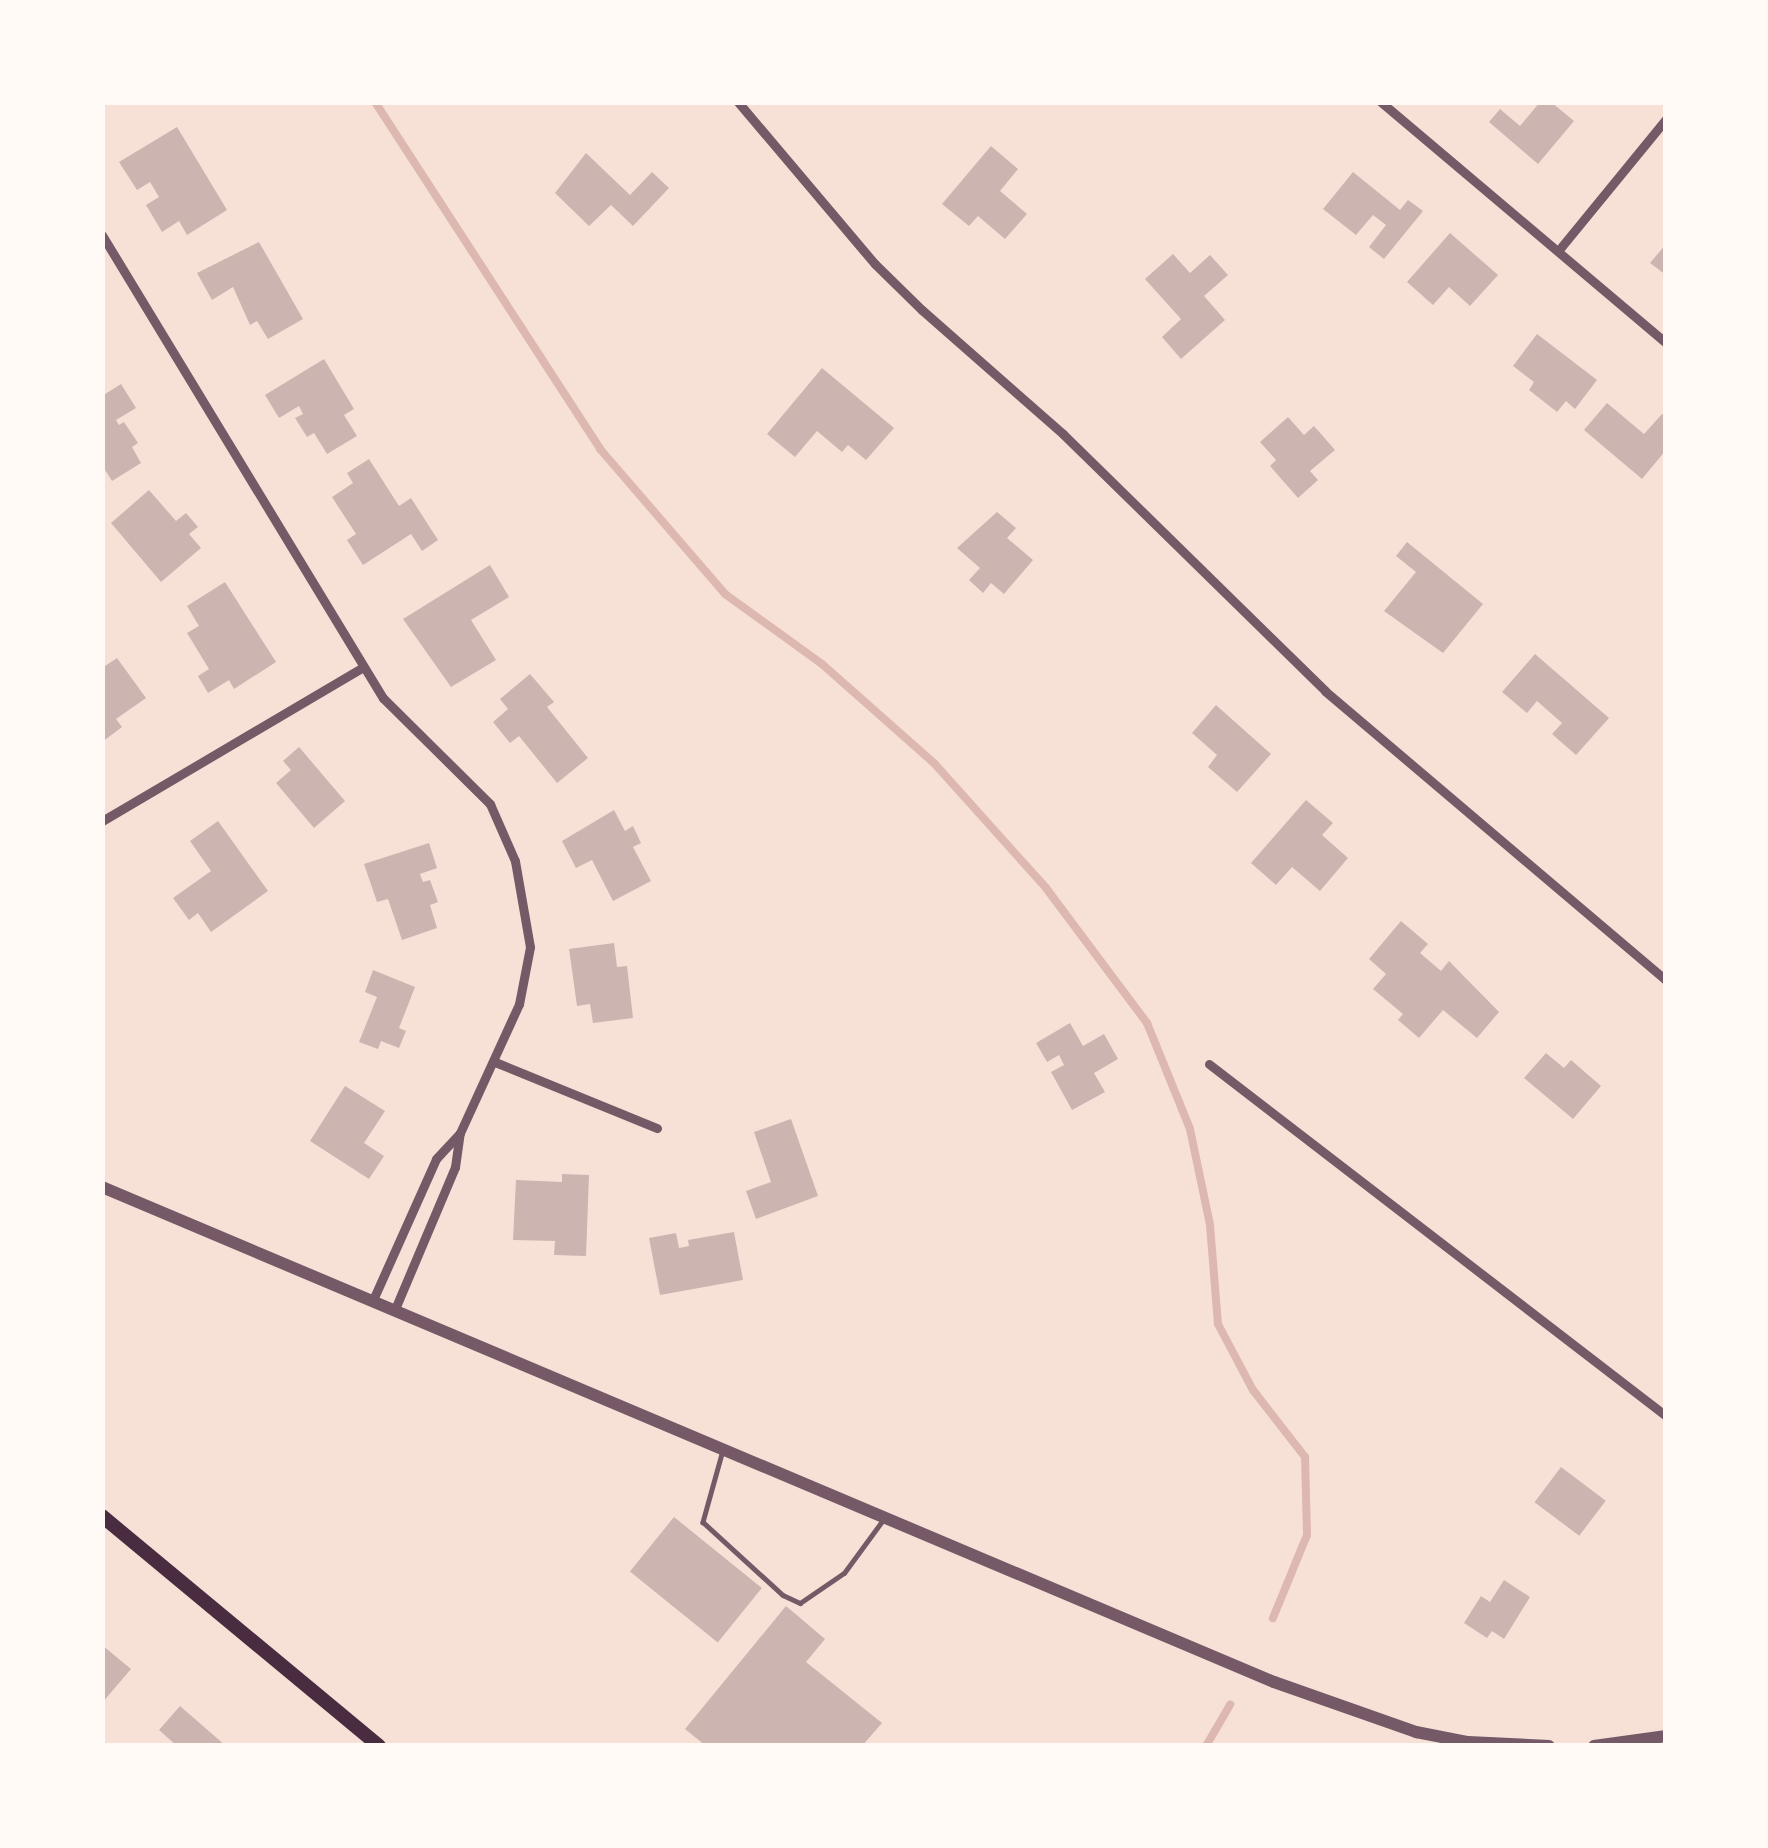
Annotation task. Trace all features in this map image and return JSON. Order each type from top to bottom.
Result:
[{"type":"main road","points":[[102,1516],[379,1746]]},
{"type":"street","points":[[739,102],[875,264],[922,310],[1063,434],[1325,691],[1666,980]]},
{"type":"street","points":[[1381,102],[1666,343]]},
{"type":"street","points":[[1558,251],[1666,119]]},
{"type":"street","points":[[102,235],[383,698],[490,804],[515,861],[530,946],[519,1004],[460,1133],[436,1159],[373,1300]]},
{"type":"street","points":[[102,821],[363,667]]},
{"type":"street","points":[[495,1062],[657,1128]]},
{"type":"street","points":[[1209,1064],[1666,1416]]},
{"type":"street","points":[[394,1309],[455,1167],[460,1133]]},
{"type":"street","points":[[102,1187],[1356,1712],[1468,1742],[1549,1746]]},
{"type":"street","points":[[1594,1746],[1666,1736]]},
{"type":"lane","points":[[724,1449],[703,1522],[729,1549],[800,1604],[844,1573],[885,1517]]},
{"type":"lane","points":[[665,1746],[694,1746]]},
{"type":"building","points":[[1540,102],[1551,102],[1574,121],[1538,164],[1489,122],[1500,109],[1520,126]]},
{"type":"building","points":[[177,127],[227,210],[187,235],[179,221],[162,232],[146,205],[159,197],[150,182],[137,190],[119,162]]},
{"type":"building","points":[[991,146],[1018,169],[1000,191],[1027,214],[1005,239],[978,216],[969,226],[942,204]]},
{"type":"building","points":[[586,153],[630,195],[652,172],[669,188],[633,226],[611,205],[589,226],[555,193]]},
{"type":"building","points":[[1353,172],[1400,210],[1408,200],[1423,211],[1384,259],[1369,247],[1386,225],[1373,215],[1356,235],[1323,209]]},
{"type":"building","points":[[1450,233],[1498,275],[1470,306],[1449,287],[1433,305],[1407,282]]},
{"type":"building","points":[[259,242],[303,319],[268,339],[257,321],[250,325],[233,287],[212,300],[197,273]]},
{"type":"building","points":[[1666,244],[1666,275],[1650,263]]},
{"type":"building","points":[[1173,254],[1190,273],[1210,255],[1228,275],[1204,296],[1225,320],[1181,359],[1162,337],[1181,319],[1145,279]]},
{"type":"building","points":[[1537,334],[1597,380],[1575,409],[1566,401],[1557,412],[1529,390],[1534,382],[1513,366]]},
{"type":"building","points":[[324,359],[354,409],[344,415],[357,436],[327,454],[314,433],[307,437],[295,418],[303,414],[299,406],[279,418],[265,395]]},
{"type":"building","points":[[822,368],[894,428],[866,460],[848,445],[842,452],[817,431],[795,457],[767,434]]},
{"type":"building","points":[[121,384],[136,408],[116,420],[119,425],[124,422],[138,443],[132,447],[141,463],[112,481],[102,465],[102,396]]},
{"type":"building","points":[[1607,403],[1644,434],[1662,414],[1666,417],[1666,450],[1642,479],[1584,430]]},
{"type":"building","points":[[1288,417],[1304,435],[1314,426],[1335,450],[1310,471],[1318,480],[1298,498],[1270,466],[1276,460],[1260,442]]},
{"type":"building","points":[[369,459],[399,506],[411,498],[438,540],[422,551],[411,534],[363,565],[347,540],[356,534],[332,497],[353,483],[347,473]]},
{"type":"building","points":[[149,490],[176,521],[186,513],[198,527],[189,534],[201,548],[161,582],[111,523]]},
{"type":"building","points":[[997,512],[1016,528],[1007,538],[1033,560],[1004,594],[991,583],[983,593],[969,580],[980,568],[957,548]]},
{"type":"building","points":[[1407,542],[1483,604],[1443,653],[1384,611],[1416,572],[1396,556]]},
{"type":"building","points":[[490,565],[509,597],[471,620],[496,660],[451,687],[403,619]]},
{"type":"building","points":[[225,582],[276,662],[234,689],[229,680],[208,693],[198,676],[209,669],[187,633],[199,626],[187,606]]},
{"type":"building","points":[[1535,654],[1609,718],[1576,755],[1552,734],[1562,723],[1537,701],[1527,713],[1502,692]]},
{"type":"building","points":[[117,658],[146,698],[116,719],[122,727],[102,742],[102,668]]},
{"type":"building","points":[[530,674],[554,702],[547,707],[588,758],[557,783],[519,736],[510,743],[493,722],[508,709],[500,699]]},
{"type":"building","points":[[1216,705],[1271,754],[1237,792],[1208,767],[1217,755],[1192,733]]},
{"type":"building","points":[[299,747],[345,801],[314,828],[276,783],[291,770],[283,761]]},
{"type":"building","points":[[1306,800],[1333,823],[1322,835],[1348,858],[1320,891],[1292,867],[1276,885],[1251,863]]},
{"type":"building","points":[[614,810],[625,831],[633,826],[641,843],[633,847],[651,881],[613,901],[592,860],[576,868],[562,841]]},
{"type":"building","points":[[218,821],[268,891],[211,932],[198,913],[189,920],[173,898],[211,871],[190,841]]},
{"type":"building","points":[[429,843],[437,868],[420,874],[423,882],[430,880],[438,902],[430,905],[437,928],[402,940],[388,899],[377,902],[364,864]]},
{"type":"building","points":[[1401,921],[1428,944],[1420,953],[1441,971],[1449,961],[1499,1012],[1477,1038],[1443,1010],[1419,1038],[1398,1020],[1403,1014],[1373,989],[1386,974],[1369,959]]},
{"type":"building","points":[[614,943],[617,967],[627,966],[633,1018],[593,1023],[590,1004],[577,1006],[569,949]]},
{"type":"building","points":[[373,970],[415,987],[399,1028],[406,1031],[399,1048],[381,1041],[378,1049],[359,1042],[377,997],[365,992]]},
{"type":"building","points":[[1070,1023],[1083,1046],[1104,1034],[1118,1059],[1094,1073],[1105,1092],[1072,1110],[1051,1072],[1064,1065],[1059,1055],[1047,1062],[1036,1043]]},
{"type":"building","points":[[1546,1053],[1564,1068],[1571,1060],[1601,1086],[1573,1119],[1524,1078]]},
{"type":"building","points":[[345,1086],[385,1111],[364,1143],[384,1156],[369,1179],[310,1141]]},
{"type":"building","points":[[791,1119],[818,1196],[756,1219],[746,1191],[771,1182],[754,1132]]},
{"type":"building","points":[[562,1174],[589,1175],[586,1256],[554,1255],[555,1241],[513,1240],[516,1180],[562,1182]]},
{"type":"building","points":[[734,1232],[743,1280],[660,1295],[649,1238],[676,1233],[679,1248],[689,1246],[688,1240]]},
{"type":"building","points":[[1561,1467],[1606,1501],[1579,1536],[1535,1502]]},
{"type":"building","points":[[674,1517],[762,1588],[718,1643],[630,1571]]},
{"type":"building","points":[[1504,1580],[1530,1597],[1504,1639],[1492,1631],[1487,1638],[1464,1623],[1481,1596],[1490,1602]]},
{"type":"building","points":[[786,1606],[825,1639],[806,1662],[882,1723],[862,1746],[706,1746],[685,1729]]},
{"type":"building","points":[[102,1645],[131,1669],[102,1703]]},
{"type":"building","points":[[180,1706],[226,1746],[177,1746],[159,1730]]},
{"type":"waterway","points":[[375,102],[600,449],[725,594],[822,664],[934,763],[1046,888],[1147,1023],[1190,1129],[1210,1225],[1218,1324],[1253,1390],[1305,1457],[1307,1535],[1273,1618]]},
{"type":"waterway","points":[[1206,1746],[1230,1705]]}]
